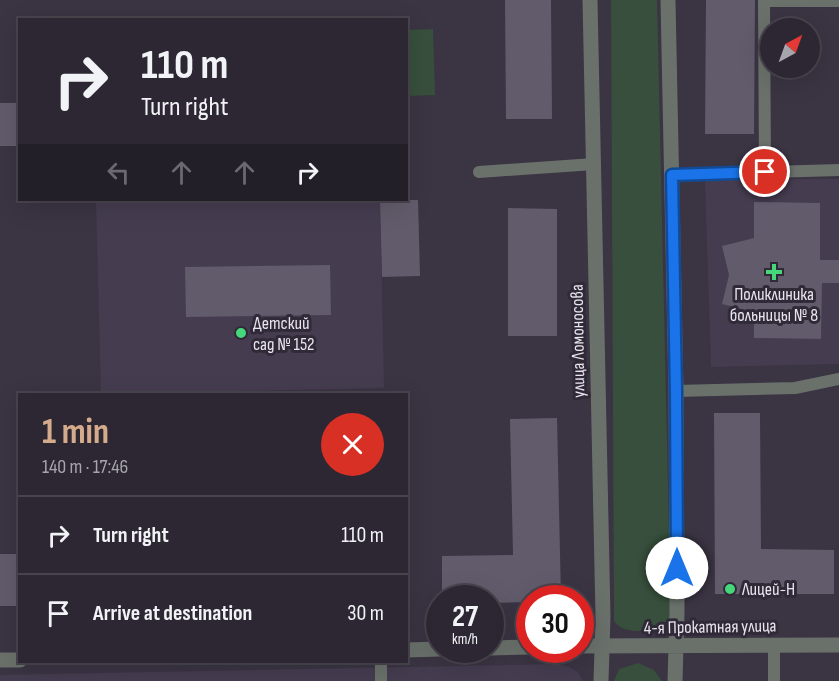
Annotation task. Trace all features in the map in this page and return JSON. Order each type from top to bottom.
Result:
[{"type":"street","name":"улица Ломоносова","points":[[590,0],[603,647],[601,681]]},
{"type":"street","points":[[668,0],[676,391],[677,647],[675,681]]},
{"type":"street","name":"4-я Прокатная улица","points":[[594,647],[839,645]]},
{"type":"street","points":[[408,650],[426,649]]},
{"type":"street","points":[[0,660],[18,660]]},
{"type":"lane","points":[[765,172],[764,1],[839,1]]},
{"type":"lane","points":[[479,172],[594,164]]},
{"type":"lane","points":[[672,175],[839,170]]},
{"type":"lane","points":[[676,391],[795,388],[839,379]]},
{"type":"lane","points":[[774,646],[774,681]]},
{"type":"lane","points":[[381,663],[381,681]]},
{"type":"shaded area","name":"Поликлиника больницы № 8","points":[[839,179],[839,364],[711,367],[705,180]]},
{"type":"shaded area","name":"Детский сад № 152","points":[[96,201],[380,201],[384,388],[101,393]]},
{"type":"shaded area","points":[[558,664],[578,672],[583,681],[0,681],[0,675]]},
{"type":"green space","points":[[611,0],[657,0],[671,618],[669,625],[664,629],[644,631],[624,629],[614,621]]},
{"type":"green space","points":[[433,29],[435,95],[408,96],[408,30]]},
{"type":"green space","points":[[638,663],[654,670],[662,681],[614,681],[619,669]]},
{"type":"building","points":[[505,0],[551,0],[552,119],[506,119]]},
{"type":"building","points":[[706,0],[755,0],[754,134],[705,134]]},
{"type":"building","points":[[0,103],[18,103],[18,146],[0,146]]},
{"type":"building","points":[[418,200],[420,276],[382,277],[380,201]]},
{"type":"building","points":[[754,202],[820,203],[820,260],[839,260],[839,283],[822,283],[821,339],[754,338],[754,312],[722,304],[729,275],[722,246],[754,238]]},
{"type":"building","points":[[508,208],[557,209],[557,336],[508,336]]},
{"type":"building","points":[[330,265],[331,315],[186,317],[185,267]]},
{"type":"building","points":[[714,413],[760,413],[761,549],[834,550],[834,594],[715,594]]},
{"type":"building","points":[[557,418],[561,585],[516,585],[516,602],[504,603],[504,585],[442,585],[442,556],[513,555],[510,419]]},
{"type":"building","points":[[0,554],[18,554],[18,606],[0,606]]},
{"type":"place","name":"Поликлиника больницы № 8","points":[[774,272]]},
{"type":"place","name":"Детский сад № 152","points":[[241,333]]},
{"type":"place","name":"Лицей-Н","points":[[730,589]]},
{"type":"route","points":[[677,568],[672,175],[765,172]]}]
